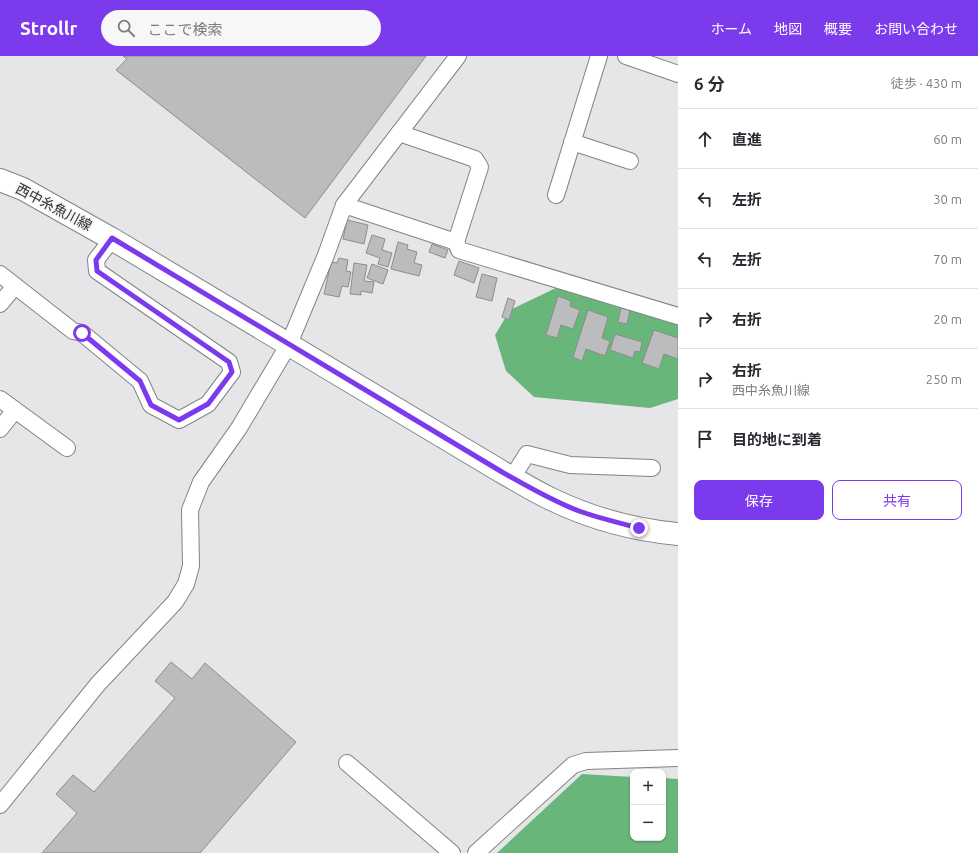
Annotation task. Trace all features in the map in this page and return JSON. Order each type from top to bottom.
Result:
[{"type":"main road","name":"西中糸魚川線","points":[[0,180],[23,189],[112,238],[512,478],[550,499],[609,521],[639,528],[678,534]]},
{"type":"street","points":[[0,805],[98,684],[175,602],[186,584],[191,566],[190,510],[201,482],[239,428],[289,344],[326,256],[344,205],[458,56]]},
{"type":"street","points":[[556,195],[599,56]]},
{"type":"street","points":[[626,56],[678,74]]},
{"type":"street","points":[[399,133],[475,159],[480,167],[456,242],[460,250],[678,316]]},
{"type":"street","points":[[572,142],[630,161]]},
{"type":"street","points":[[344,205],[456,242]]},
{"type":"street","points":[[0,274],[73,331],[82,333],[140,381],[151,405],[179,420],[208,404],[232,372],[229,362],[97,271],[96,260],[112,238]]},
{"type":"street","points":[[0,304],[15,286]]},
{"type":"street","points":[[0,399],[67,448]]},
{"type":"street","points":[[0,429],[15,410]]},
{"type":"street","points":[[512,478],[527,454],[570,464],[652,468]]},
{"type":"street","points":[[476,853],[572,765],[586,761],[678,758]]},
{"type":"street","points":[[347,763],[452,853]]},
{"type":"green space","points":[[562,285],[631,293],[678,318],[678,399],[650,408],[534,397],[506,371],[495,335],[510,310]]},
{"type":"green space","points":[[582,774],[630,777],[630,841],[666,841],[666,778],[678,779],[678,853],[497,853]]},
{"type":"building","points":[[123,56],[426,56],[305,218],[116,70],[127,59]]},
{"type":"building","points":[[347,220],[368,225],[364,244],[343,239]]},
{"type":"building","points":[[372,235],[385,239],[382,250],[392,253],[388,267],[378,264],[380,258],[366,253]]},
{"type":"building","points":[[398,242],[408,245],[407,249],[417,252],[414,263],[422,265],[419,276],[391,269]]},
{"type":"building","points":[[432,244],[448,250],[445,258],[429,252]]},
{"type":"building","points":[[339,258],[348,260],[346,271],[351,272],[348,287],[342,286],[339,297],[324,294],[331,262],[337,263]]},
{"type":"building","points":[[459,261],[479,268],[474,283],[454,275]]},
{"type":"building","points":[[354,263],[367,265],[364,281],[374,282],[372,293],[361,291],[361,295],[350,294]]},
{"type":"building","points":[[372,264],[388,270],[383,284],[367,278]]},
{"type":"building","points":[[482,274],[497,278],[492,301],[476,297]]},
{"type":"building","points":[[558,296],[571,301],[570,306],[580,310],[573,329],[561,325],[557,338],[546,335]]},
{"type":"building","points":[[508,298],[515,301],[509,320],[502,317]]},
{"type":"building","points":[[621,308],[630,310],[627,324],[618,322]]},
{"type":"building","points":[[588,310],[608,317],[602,338],[610,341],[605,356],[586,349],[582,361],[573,357]]},
{"type":"building","points":[[654,330],[678,338],[678,359],[664,354],[659,369],[642,363]]},
{"type":"building","points":[[615,334],[642,342],[640,352],[635,351],[633,358],[610,350]]},
{"type":"building","points":[[171,662],[192,679],[205,663],[296,742],[200,853],[42,853],[77,813],[56,794],[73,775],[94,792],[175,698],[155,681]]},
{"type":"route","points":[[82,333],[140,381],[151,405],[179,420],[208,404],[232,372],[229,362],[97,271],[96,260],[112,238],[502,472],[550,499],[609,521],[639,528]]}]
